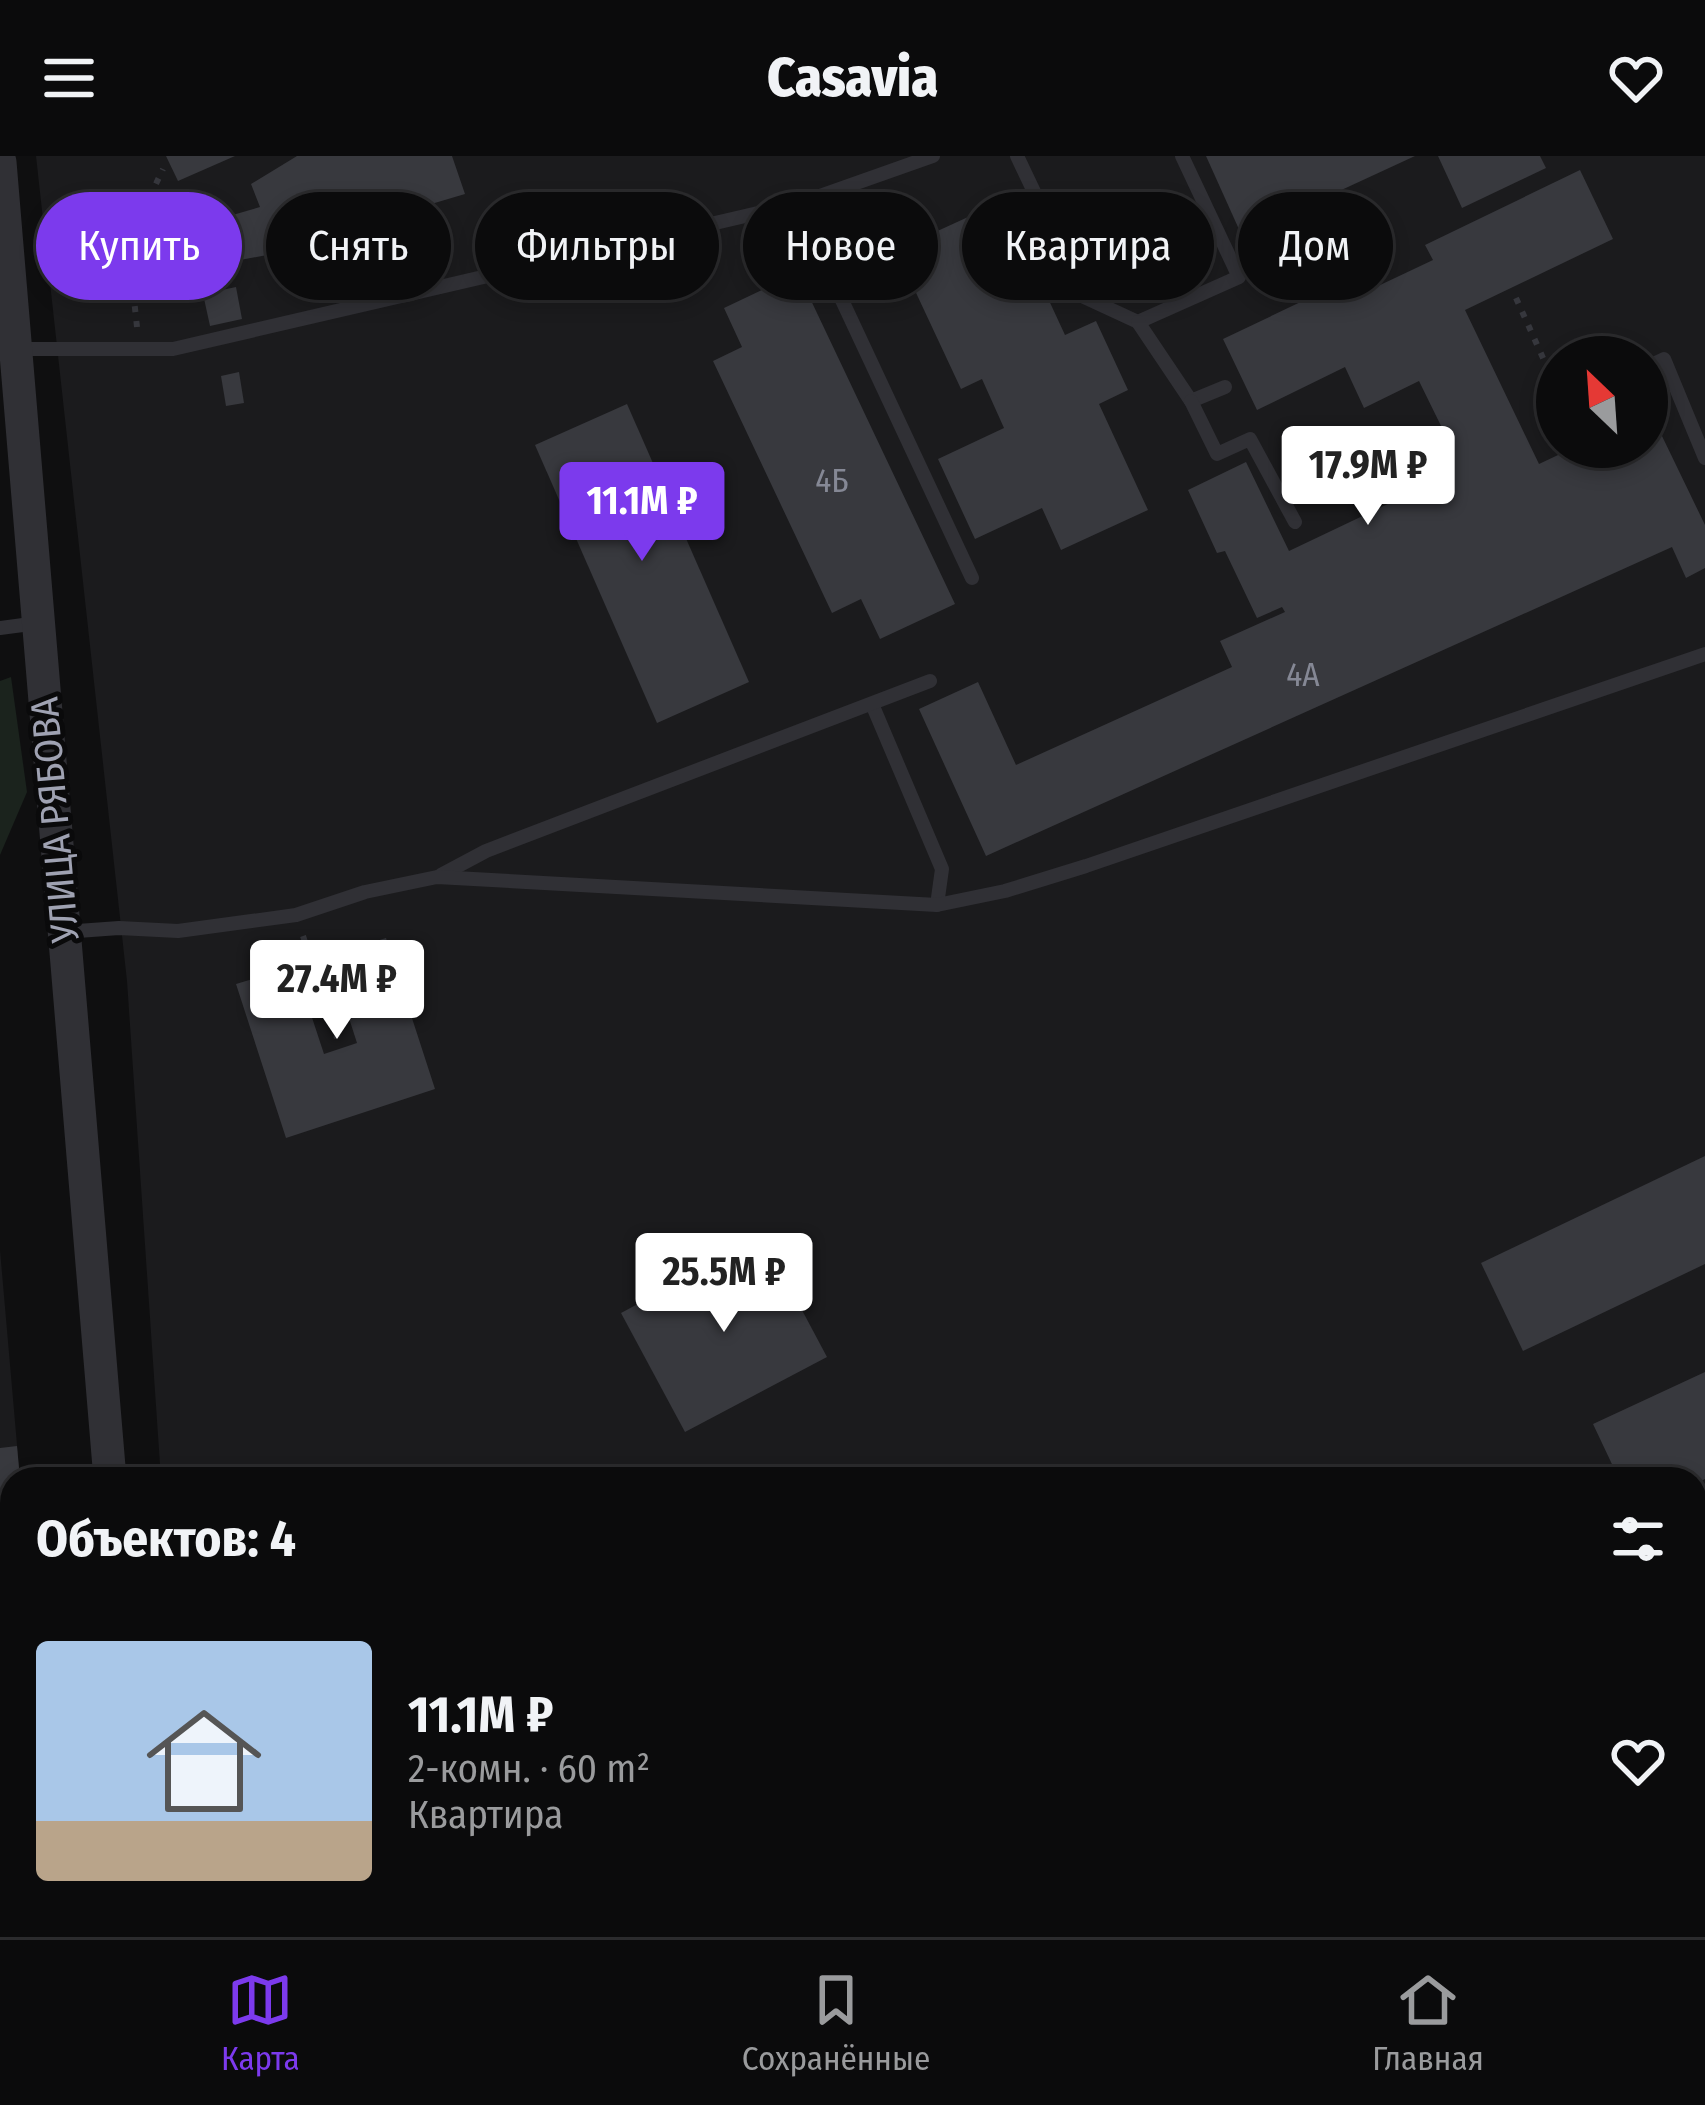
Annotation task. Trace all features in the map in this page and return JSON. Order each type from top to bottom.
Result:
[{"type":"street","name":"УЛИЦА РЯБОВА","points":[[0,162],[109,1467]]},
{"type":"lane","points":[[831,192],[933,156]]},
{"type":"lane","points":[[1017,156],[1084,297],[1138,322],[1191,401],[1217,454],[1250,439],[1295,522]]},
{"type":"lane","points":[[1182,156],[1238,275]]},
{"type":"lane","points":[[14,349],[173,349],[743,217]]},
{"type":"lane","points":[[1138,322],[1238,277]]},
{"type":"lane","points":[[842,300],[972,578]]},
{"type":"lane","points":[[1668,369],[1705,458]]},
{"type":"lane","points":[[1191,401],[1225,387]]},
{"type":"lane","points":[[0,628],[38,623]]},
{"type":"lane","points":[[64,932],[178,931],[296,915],[364,892],[436,877],[937,904],[1005,891],[1086,866],[1705,654]]},
{"type":"lane","points":[[436,877],[486,850],[930,681]]},
{"type":"lane","points":[[872,704],[942,869],[937,904]]},
{"type":"path","points":[[139,347],[128,243],[163,170]]},
{"type":"path","points":[[1516,298],[1536,342]]},
{"type":"path","points":[[296,915],[337,1038]]},
{"type":"shaded area","points":[[36,156],[1705,156],[1705,1467],[160,1467],[127,981],[52,300],[242,300],[242,192],[40,192]]},
{"type":"shaded area","points":[[11,677],[27,792],[0,855],[0,681]]},
{"type":"shaded area","points":[[0,1250],[19,1467],[0,1467]]},
{"type":"building","points":[[166,156],[235,156],[178,181]]},
{"type":"building","points":[[297,156],[452,156],[465,194],[451,198],[451,192],[266,192],[266,255],[242,260],[242,212],[260,207],[251,184]]},
{"type":"building","points":[[1206,156],[1415,156],[1337,192],[1238,192],[1238,227]]},
{"type":"building","points":[[1438,156],[1540,156],[1546,168],[1462,208]]},
{"type":"building","points":[[1580,170],[1613,239],[1465,310],[1536,458],[1536,468],[1668,468],[1668,448],[1705,525],[1705,568],[1686,578],[1672,547],[986,856],[919,709],[978,682],[1016,765],[1232,667],[1220,641],[1285,612],[1282,607],[1257,618],[1225,551],[1217,553],[1188,490],[1246,462],[1289,551],[1413,492],[1395,456],[1444,432],[1419,381],[1364,408],[1345,367],[1257,410],[1223,339],[1305,300],[1393,300],[1393,279],[1433,260],[1425,245]]},
{"type":"building","points":[[962,220],[962,300],[1049,300],[1065,335],[1096,321],[1128,390],[1099,404],[1148,510],[1061,550],[1042,508],[975,539],[938,459],[1004,428],[982,379],[961,389],[919,300],[938,300],[938,231]]},
{"type":"building","points":[[743,299],[811,300],[955,604],[880,639],[861,599],[832,613],[713,361],[742,347],[724,308]]},
{"type":"building","points":[[204,300],[238,300],[242,319],[210,326]]},
{"type":"building","points":[[239,372],[244,403],[226,406],[221,376]]},
{"type":"building","points":[[627,404],[749,682],[657,723],[535,445]]},
{"type":"building","points":[[386,938],[435,1089],[286,1138],[236,984],[295,966],[324,1054],[357,1043],[329,956]]},
{"type":"building","points":[[1705,1156],[1705,1264],[1523,1351],[1481,1263]]},
{"type":"building","points":[[763,1237],[827,1357],[685,1432],[621,1313]]},
{"type":"building","points":[[1705,1372],[1705,1467],[1613,1467],[1593,1424]]},
{"type":"building","points":[[17,1446],[19,1467],[0,1467],[0,1448]]}]
